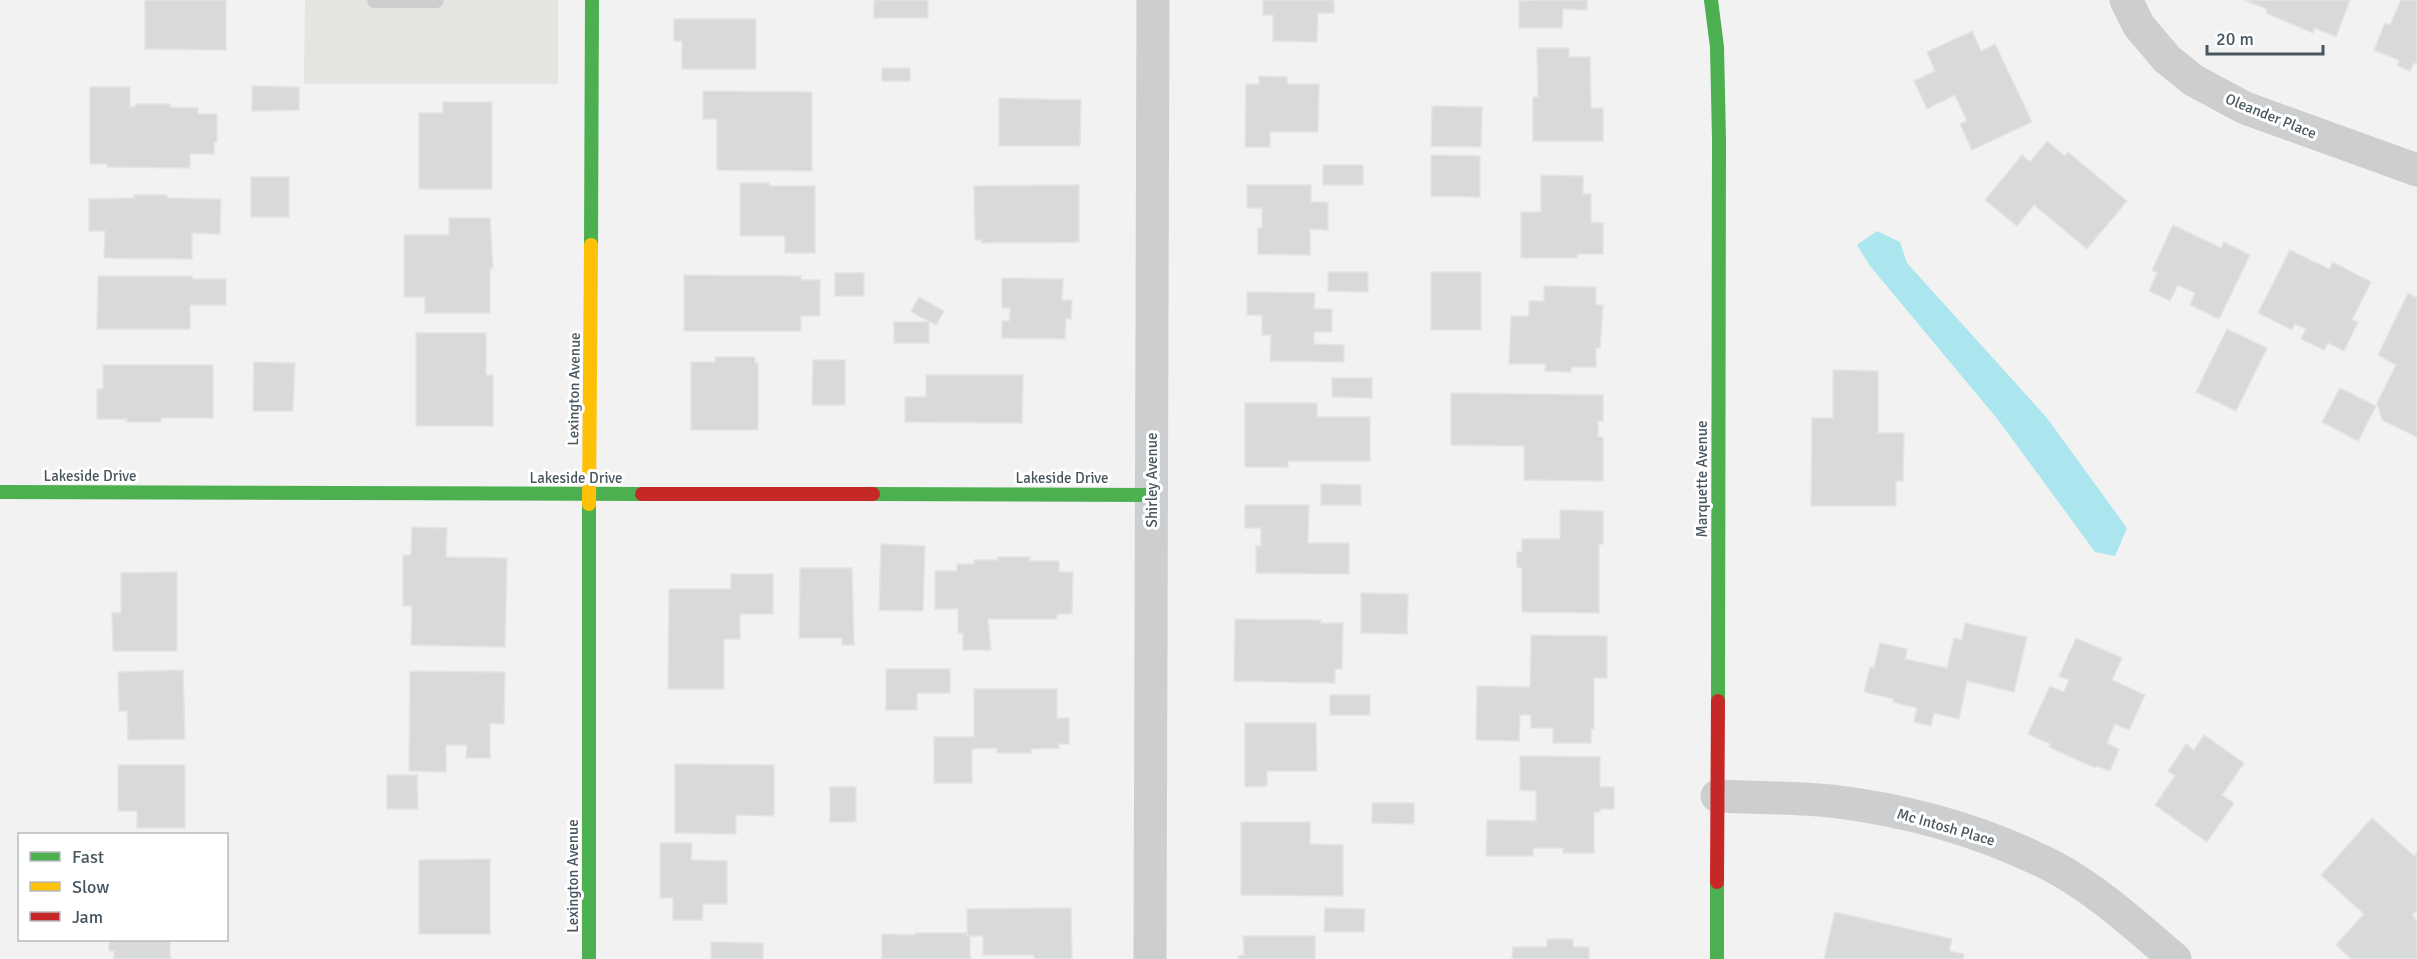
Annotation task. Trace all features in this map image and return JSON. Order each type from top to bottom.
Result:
[{"type":"street","name":"Lexington Avenue","points":[[589,959],[592,0]]},
{"type":"street","name":"Shirley Avenue","points":[[1150,959],[1153,0]]},
{"type":"street","name":"Marquette Avenue","points":[[1711,0],[1717,47],[1719,140],[1717,959]]},
{"type":"street","name":"Oleander Place","points":[[2126,0],[2139,26],[2167,59],[2193,80],[2245,108],[2417,170]]},
{"type":"street","name":"Lakeside Drive","points":[[0,492],[1152,495]]},
{"type":"street","name":"Mc Intosh Place","points":[[1717,796],[1830,801],[1902,813],[1984,836],[2054,867],[2114,907],[2175,959]]},
{"type":"lane","points":[[375,0],[436,0]]},
{"type":"shaded area","points":[[305,0],[558,0],[558,84],[304,84]]},
{"type":"water","points":[[1877,231],[1900,242],[1907,263],[2047,418],[2127,528],[2115,556],[2095,552],[1999,421],[1870,266],[1857,245]]},
{"type":"building","points":[[145,0],[226,0],[226,50],[145,49]]},
{"type":"building","points":[[874,0],[928,0],[928,18],[874,18]]},
{"type":"building","points":[[1263,0],[1334,0],[1334,13],[1318,13],[1317,42],[1273,41],[1273,15],[1263,15]]},
{"type":"building","points":[[1587,0],[1587,10],[1563,9],[1562,28],[1519,28],[1519,1]]},
{"type":"building","points":[[2244,0],[2350,0],[2336,37],[2315,28],[2313,33],[2266,13],[2267,9]]},
{"type":"building","points":[[2401,0],[2417,0],[2417,64],[2414,63],[2410,71],[2398,66],[2399,60],[2374,50],[2385,23],[2390,25]]},
{"type":"building","points":[[674,19],[756,19],[756,69],[682,69],[682,41],[674,41]]},
{"type":"building","points":[[1972,31],[1981,51],[1995,44],[2032,122],[1972,150],[1960,124],[1967,121],[1955,95],[1927,109],[1914,81],[1935,71],[1927,52]]},
{"type":"building","points":[[1537,48],[1569,48],[1569,57],[1590,57],[1591,108],[1603,108],[1603,141],[1533,141],[1533,97],[1538,97]]},
{"type":"building","points":[[882,68],[910,68],[910,81],[882,81]]},
{"type":"building","points":[[1259,76],[1287,77],[1287,84],[1319,84],[1318,132],[1270,132],[1270,147],[1245,147],[1246,84],[1259,84]]},
{"type":"building","points":[[252,86],[299,87],[299,110],[252,111]]},
{"type":"building","points":[[90,87],[130,87],[130,107],[135,107],[136,104],[170,104],[170,107],[198,108],[198,114],[217,114],[217,142],[214,142],[214,154],[190,154],[190,168],[107,167],[107,164],[90,164]]},
{"type":"building","points":[[703,91],[812,92],[812,171],[717,170],[717,119],[703,119]]},
{"type":"building","points":[[999,98],[1081,100],[1080,146],[999,146]]},
{"type":"building","points":[[443,102],[492,102],[492,189],[419,189],[419,113],[443,113]]},
{"type":"building","points":[[1432,106],[1482,107],[1481,147],[1431,146]]},
{"type":"building","points":[[2047,141],[2065,156],[2068,152],[2127,201],[2087,249],[2034,205],[2017,226],[1985,200],[2022,155],[2030,162]]},
{"type":"building","points":[[1431,155],[1480,156],[1480,197],[1431,196]]},
{"type":"building","points":[[1323,165],[1363,165],[1363,185],[1323,185]]},
{"type":"building","points":[[1541,175],[1583,176],[1583,194],[1591,194],[1591,222],[1603,223],[1603,254],[1577,254],[1577,258],[1521,258],[1521,212],[1541,212]]},
{"type":"building","points":[[251,177],[289,177],[289,217],[251,217]]},
{"type":"building","points":[[740,183],[769,183],[769,186],[815,186],[815,253],[785,253],[785,236],[740,236]]},
{"type":"building","points":[[1079,185],[1079,242],[981,243],[981,240],[975,240],[974,186]]},
{"type":"building","points":[[1247,185],[1311,185],[1311,202],[1328,202],[1328,230],[1310,229],[1310,255],[1258,254],[1258,228],[1262,228],[1262,208],[1247,208]]},
{"type":"building","points":[[134,195],[221,199],[220,234],[192,233],[192,259],[104,258],[105,231],[89,231],[89,199],[134,198]]},
{"type":"building","points":[[449,218],[490,218],[493,268],[490,268],[490,313],[425,313],[425,297],[404,297],[404,235],[449,235]]},
{"type":"building","points":[[2173,225],[2221,248],[2224,242],[2250,255],[2219,319],[2190,305],[2195,293],[2178,285],[2170,301],[2149,291],[2157,273],[2152,270]]},
{"type":"building","points":[[2290,250],[2329,269],[2333,262],[2371,282],[2352,320],[2358,322],[2344,351],[2328,343],[2324,350],[2301,339],[2306,329],[2295,324],[2292,330],[2258,313]]},
{"type":"building","points":[[1328,272],[1368,272],[1368,292],[1328,291]]},
{"type":"building","points":[[1431,272],[1481,272],[1481,330],[1431,330]]},
{"type":"building","points":[[835,273],[864,273],[864,296],[835,296]]},
{"type":"building","points":[[684,275],[801,276],[801,280],[820,280],[820,316],[801,316],[801,331],[684,331]]},
{"type":"building","points":[[98,276],[192,276],[192,279],[226,279],[226,305],[190,305],[190,329],[97,329]]},
{"type":"building","points":[[1002,278],[1063,279],[1062,300],[1072,300],[1071,319],[1066,318],[1065,339],[1002,338],[1002,321],[1009,321],[1010,308],[1002,308]]},
{"type":"building","points":[[1544,286],[1596,287],[1596,305],[1603,305],[1600,348],[1596,348],[1596,367],[1571,367],[1571,372],[1545,371],[1546,364],[1509,364],[1511,316],[1529,316],[1529,301],[1544,301]]},
{"type":"building","points":[[1247,292],[1315,293],[1314,309],[1332,309],[1332,332],[1314,332],[1314,344],[1344,345],[1344,362],[1270,361],[1271,335],[1262,335],[1262,315],[1247,315]]},
{"type":"building","points":[[2408,293],[2417,298],[2417,437],[2382,420],[2377,403],[2396,365],[2378,355]]},
{"type":"building","points":[[919,297],[944,311],[936,325],[911,312]]},
{"type":"building","points":[[894,322],[929,322],[929,343],[894,343]]},
{"type":"building","points":[[2227,329],[2267,348],[2236,411],[2196,392]]},
{"type":"building","points":[[416,333],[486,333],[486,375],[493,375],[493,426],[416,426]]},
{"type":"building","points":[[715,357],[755,357],[755,363],[758,363],[758,430],[691,430],[691,362],[715,362]]},
{"type":"building","points":[[813,360],[845,360],[845,405],[812,405]]},
{"type":"building","points":[[254,362],[295,363],[293,411],[253,411]]},
{"type":"building","points":[[103,365],[213,365],[213,418],[161,418],[161,422],[97,419],[97,389],[103,389]]},
{"type":"building","points":[[1833,370],[1878,371],[1878,433],[1904,433],[1903,481],[1896,481],[1896,506],[1811,506],[1812,418],[1833,418]]},
{"type":"building","points":[[926,375],[1023,375],[1022,423],[905,422],[905,397],[926,397]]},
{"type":"building","points":[[1332,378],[1372,378],[1372,398],[1332,397]]},
{"type":"building","points":[[2340,388],[2376,406],[2358,441],[2322,422]]},
{"type":"building","points":[[1451,393],[1603,395],[1603,421],[1598,421],[1598,437],[1603,437],[1603,481],[1524,480],[1524,446],[1451,445]]},
{"type":"building","points":[[1245,403],[1317,403],[1317,417],[1370,417],[1370,461],[1288,461],[1288,467],[1245,467]]},
{"type":"building","points":[[1321,484],[1361,485],[1361,505],[1321,505]]},
{"type":"building","points":[[1245,505],[1309,505],[1308,543],[1349,543],[1349,574],[1256,573],[1256,546],[1261,546],[1261,528],[1245,528]]},
{"type":"building","points":[[1560,510],[1603,511],[1603,544],[1599,544],[1599,613],[1522,612],[1522,568],[1517,567],[1517,552],[1522,552],[1522,539],[1560,539]]},
{"type":"building","points":[[412,527],[447,528],[446,557],[507,558],[505,647],[411,645],[412,606],[403,606],[403,555],[411,555]]},
{"type":"building","points":[[881,544],[925,546],[923,611],[879,610]]},
{"type":"building","points":[[997,557],[1030,557],[1030,561],[1059,561],[1059,572],[1073,572],[1072,614],[1057,614],[1057,619],[988,619],[991,650],[963,650],[963,633],[958,633],[958,609],[935,609],[935,571],[957,571],[957,564],[974,564],[974,560],[997,560]]},
{"type":"building","points":[[800,568],[852,568],[854,645],[842,645],[842,638],[799,638]]},
{"type":"building","points":[[177,572],[177,651],[113,651],[112,613],[121,613],[121,573]]},
{"type":"building","points":[[731,574],[773,574],[773,614],[740,614],[740,639],[724,639],[724,689],[668,689],[669,589],[731,589]]},
{"type":"building","points":[[1361,593],[1408,594],[1407,634],[1361,633]]},
{"type":"building","points":[[1235,619],[1321,620],[1321,623],[1343,623],[1342,669],[1335,669],[1335,683],[1234,681]]},
{"type":"building","points":[[1965,623],[2027,637],[2014,692],[1967,681],[1959,719],[1934,713],[1931,726],[1914,722],[1917,708],[1893,702],[1894,699],[1864,692],[1870,667],[1874,668],[1880,643],[1907,649],[1905,659],[1947,668],[1954,638],[1962,640]]},
{"type":"building","points":[[1531,635],[1607,636],[1607,678],[1594,678],[1594,729],[1591,729],[1591,743],[1553,743],[1553,728],[1531,728],[1531,715],[1520,715],[1519,741],[1476,740],[1477,686],[1530,687]]},
{"type":"building","points":[[2076,638],[2122,658],[2112,680],[2145,695],[2129,730],[2115,724],[2107,743],[2119,749],[2110,771],[2097,766],[2095,768],[2049,747],[2050,744],[2028,734],[2050,686],[2064,692],[2069,680],[2059,676]]},
{"type":"building","points":[[886,669],[950,669],[950,693],[917,693],[917,710],[886,710]]},
{"type":"building","points":[[183,670],[185,739],[128,740],[127,711],[119,711],[118,672]]},
{"type":"building","points":[[410,671],[505,672],[504,724],[490,723],[490,758],[466,758],[467,745],[446,745],[446,772],[409,771]]},
{"type":"building","points":[[974,689],[1057,689],[1057,718],[1069,718],[1069,744],[1059,744],[1059,748],[1031,749],[1031,753],[997,753],[997,748],[972,749],[972,783],[934,783],[934,737],[974,737]]},
{"type":"building","points":[[1330,695],[1370,695],[1370,715],[1330,715]]},
{"type":"building","points":[[1245,723],[1316,723],[1317,771],[1267,771],[1267,786],[1245,787]]},
{"type":"building","points":[[2204,735],[2244,763],[2222,795],[2234,803],[2207,842],[2155,805],[2175,776],[2168,771],[2186,744],[2194,750]]},
{"type":"building","points":[[1520,756],[1600,757],[1600,787],[1614,787],[1614,809],[1600,809],[1600,812],[1594,812],[1594,853],[1563,853],[1563,848],[1533,848],[1533,856],[1486,856],[1487,820],[1536,821],[1536,791],[1520,790]]},
{"type":"building","points":[[675,764],[774,765],[774,816],[736,815],[736,834],[675,833]]},
{"type":"building","points":[[118,765],[185,765],[185,828],[137,828],[137,811],[118,811]]},
{"type":"building","points":[[387,775],[417,775],[418,809],[387,809]]},
{"type":"building","points":[[830,787],[856,787],[856,822],[830,822]]},
{"type":"building","points":[[1372,803],[1414,803],[1414,824],[1372,823]]},
{"type":"building","points":[[2372,818],[2414,856],[2417,853],[2417,910],[2412,915],[2417,920],[2417,959],[2351,959],[2336,945],[2364,914],[2321,875]]},
{"type":"building","points":[[1241,822],[1310,822],[1310,844],[1343,845],[1343,896],[1241,895]]},
{"type":"building","points":[[660,843],[692,843],[691,860],[727,861],[727,904],[703,904],[702,920],[673,920],[673,898],[660,898]]},
{"type":"building","points":[[490,859],[490,934],[419,934],[419,860]]},
{"type":"building","points":[[1071,908],[1072,959],[1034,959],[1034,955],[983,955],[983,936],[967,936],[967,909]]},
{"type":"building","points":[[1325,908],[1365,909],[1364,932],[1324,932]]},
{"type":"building","points":[[1835,912],[1952,939],[1949,951],[1964,954],[1963,959],[1824,959]]},
{"type":"building","points":[[915,933],[967,933],[967,936],[970,936],[970,959],[882,959],[882,934],[915,935]]},
{"type":"building","points":[[1243,936],[1315,936],[1315,959],[1238,959],[1238,956],[1244,955]]},
{"type":"building","points":[[1547,939],[1573,939],[1573,947],[1589,947],[1589,959],[1512,959],[1513,947],[1547,947]]},
{"type":"building","points":[[109,941],[170,941],[170,959],[114,959],[114,951],[109,951]]},
{"type":"building","points":[[711,942],[763,943],[763,959],[711,959]]},
{"type":"traffic: fast","points":[[591,245],[592,0]]},
{"type":"traffic: fast","points":[[1711,0],[1717,47],[1719,140],[1718,701]]},
{"type":"traffic: fast","points":[[0,492],[642,494]]},
{"type":"traffic: fast","points":[[873,494],[1152,495]]},
{"type":"traffic: fast","points":[[589,504],[589,959]]},
{"type":"traffic: fast","points":[[1717,882],[1717,959]]},
{"type":"traffic: slow","points":[[589,504],[591,245]]},
{"type":"traffic: jam","points":[[642,494],[873,494]]},
{"type":"traffic: jam","points":[[1717,882],[1718,701]]}]
